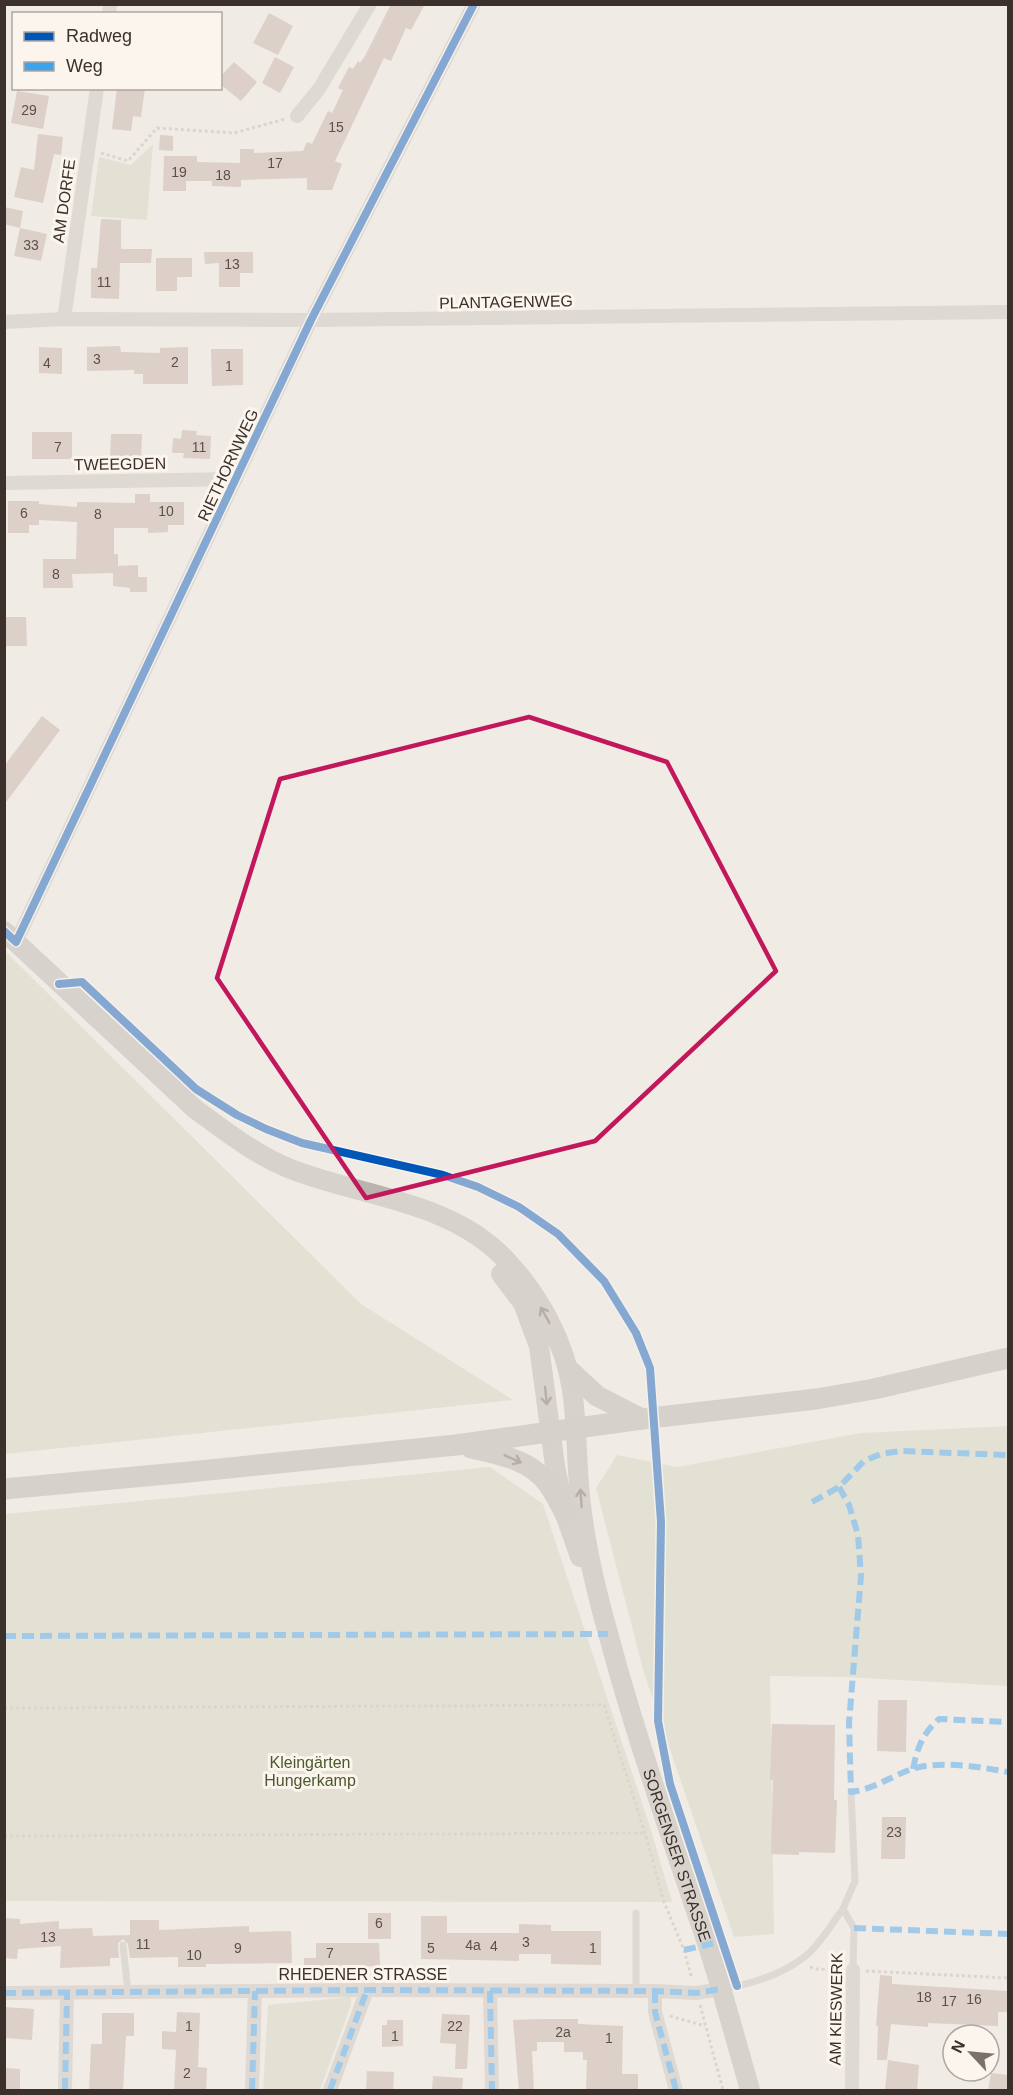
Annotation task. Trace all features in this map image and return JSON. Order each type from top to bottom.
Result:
[{"type":"main road","points":[[10,936],[195,1108],[252,1149],[285,1167],[438,1214],[469,1230],[505,1259],[535,1296],[551,1325],[568,1369],[572,1389],[582,1512],[604,1618]]},
{"type":"main road","points":[[397,1202],[436,1220],[464,1238],[496,1267],[522,1303],[539,1346],[550,1432],[565,1514]]},
{"type":"main road","points":[[4,1488],[456,1445],[642,1419],[828,1397],[874,1389],[1008,1358]]},
{"type":"main road","points":[[568,1369],[597,1396],[642,1419]]},
{"type":"main road","points":[[456,1445],[504,1455],[528,1466],[547,1483],[565,1514],[604,1618]]},
{"type":"main road","name":"SORGENSER STRASSE","points":[[604,1618],[628,1706],[721,1989],[750,2091]]},
{"type":"street","points":[[297,116],[319,89],[370,4]]},
{"type":"street","name":"RIETHORNWEG","points":[[10,936],[236,479],[311,320],[474,4]]},
{"type":"street","name":"AM DORFE","points":[[64,319],[97,90]]},
{"type":"street","name":"PLANTAGENWEG","points":[[5,323],[64,319],[311,320],[1008,312]]},
{"type":"street","name":"TWEEGDEN","points":[[4,483],[236,479]]},
{"type":"street","name":"AM KIESWERK","points":[[852,2091],[853,1970]]},
{"type":"street","name":"RHEDENER STRASSE","points":[[4,1993],[367,1990],[696,1993],[721,1989]]},
{"type":"street","points":[[330,2091],[367,1990]]},
{"type":"street","points":[[252,2091],[255,1991]]},
{"type":"street","points":[[490,1991],[492,2091]]},
{"type":"street","points":[[654,1991],[656,2012],[676,2091]]},
{"type":"street","points":[[65,2091],[67,1993]]},
{"type":"lane","points":[[721,1989],[766,1978],[798,1963],[814,1948],[843,1909],[855,1881],[851,1792]]},
{"type":"lane","name":"AM KIESWERK","points":[[843,1909],[854,1928],[853,1970]]},
{"type":"lane","points":[[636,1913],[636,1991]]},
{"type":"lane","points":[[123,1945],[128,1992]]},
{"type":"path","points":[[88,150],[128,161],[158,128],[234,133],[297,116]]},
{"type":"path","points":[[4,1708],[604,1705],[645,1833],[664,1902],[684,1950],[723,2091]]},
{"type":"path","points":[[4,1836],[645,1833],[666,1825]]},
{"type":"path","points":[[798,1963],[816,1970],[1008,1978]]},
{"type":"path","points":[[656,2012],[705,2026]]},
{"type":"highlighted area","points":[[529,717],[667,762],[776,971],[595,1141],[366,1198],[217,978],[280,779]]},
{"type":"green space","points":[[153,144],[147,220],[91,216],[99,157],[131,165]]},
{"type":"green space","points":[[4,950],[361,1304],[513,1400],[5,1454]]},
{"type":"green space","points":[[1008,1426],[1008,1686],[844,1677],[770,1676],[774,1934],[734,1937],[644,1673],[596,1488],[617,1455],[677,1467],[861,1433]]},
{"type":"green space","name":"Kleingärten Hungerkamp","points":[[490,1467],[543,1504],[651,1830],[672,1902],[5,1901],[5,1514]]},
{"type":"green space","points":[[351,1997],[351,2005],[320,2090],[263,2090],[268,2005]]},
{"type":"building","points":[[391,4],[425,4],[411,30],[406,28],[391,61],[384,58],[335,161],[342,164],[332,190],[307,190],[307,178],[241,180],[241,187],[212,186],[212,181],[186,181],[186,191],[163,191],[164,156],[197,156],[197,162],[240,163],[240,149],[254,149],[254,153],[303,151],[307,142],[312,144],[328,111],[332,113],[343,90],[338,88],[349,67],[353,69],[365,56]]},
{"type":"building","points":[[269,13],[293,26],[278,55],[253,43]]},
{"type":"building","points":[[275,57],[294,67],[280,93],[262,83]]},
{"type":"building","points":[[234,62],[257,82],[241,101],[222,86],[222,75]]},
{"type":"building","points":[[117,90],[145,90],[141,117],[133,116],[131,131],[112,129]]},
{"type":"building","points":[[17,91],[49,96],[43,129],[11,123]]},
{"type":"building","points":[[38,134],[63,137],[61,155],[54,154],[43,203],[14,197],[21,167],[34,170]]},
{"type":"building","points":[[160,135],[173,136],[173,151],[159,150]]},
{"type":"building","points":[[4,207],[23,211],[20,228],[4,224]]},
{"type":"building","points":[[101,219],[121,220],[121,249],[152,249],[151,263],[120,263],[119,299],[91,298],[91,268],[97,268]]},
{"type":"building","points":[[20,228],[47,234],[41,261],[14,256]]},
{"type":"building","points":[[204,252],[253,252],[253,273],[240,273],[240,287],[219,287],[219,263],[205,264]]},
{"type":"building","points":[[156,258],[192,258],[192,277],[177,277],[177,291],[156,291]]},
{"type":"building","points":[[120,346],[121,352],[160,353],[160,348],[188,347],[188,384],[143,384],[143,374],[134,374],[134,370],[87,371],[87,347]]},
{"type":"building","points":[[39,347],[62,348],[62,374],[39,373]]},
{"type":"building","points":[[211,349],[243,349],[243,385],[212,386]]},
{"type":"building","points":[[182,430],[197,431],[196,435],[211,436],[210,459],[183,458],[184,453],[172,453],[173,438],[181,439]]},
{"type":"building","points":[[32,432],[72,432],[72,459],[32,459]]},
{"type":"building","points":[[111,434],[142,434],[141,459],[110,458]]},
{"type":"building","points":[[135,494],[150,494],[150,502],[184,502],[184,525],[168,525],[168,532],[148,533],[148,528],[114,528],[114,554],[118,554],[118,566],[138,565],[138,577],[147,577],[147,592],[130,592],[130,588],[113,586],[113,573],[72,574],[73,588],[43,588],[43,559],[76,559],[77,522],[39,520],[39,525],[29,525],[29,533],[8,533],[8,501],[39,501],[39,504],[77,507],[77,502],[135,503]]},
{"type":"building","points":[[4,617],[26,617],[27,646],[4,646]]},
{"type":"building","points":[[42,716],[60,730],[4,805],[4,766]]},
{"type":"building","points":[[878,1700],[907,1700],[906,1752],[877,1751]]},
{"type":"building","points":[[772,1724],[835,1725],[834,1800],[837,1800],[835,1853],[771,1854]]},
{"type":"building","points":[[882,1817],[906,1817],[905,1859],[881,1859]]},
{"type":"building","points":[[368,1913],[391,1913],[391,1939],[368,1939]]},
{"type":"building","points":[[421,1916],[447,1916],[447,1933],[519,1933],[519,1924],[551,1925],[551,1931],[601,1931],[601,1965],[551,1964],[551,1954],[519,1954],[519,1961],[421,1959]]},
{"type":"building","points":[[4,1918],[20,1919],[20,1924],[59,1921],[59,1929],[92,1928],[93,1936],[130,1935],[130,1920],[159,1920],[159,1930],[249,1926],[249,1932],[291,1931],[292,1963],[206,1964],[206,1967],[178,1967],[178,1957],[130,1958],[128,1944],[123,1939],[118,1943],[119,1958],[110,1958],[110,1966],[60,1968],[61,1946],[18,1949],[17,1959],[4,1958]]},
{"type":"building","points":[[316,1943],[379,1943],[380,1966],[327,1967],[327,1979],[304,1979],[304,1958],[316,1958]]},
{"type":"building","points":[[880,1975],[892,1976],[892,1984],[1008,1991],[1008,2012],[998,2012],[998,2023],[928,2023],[928,2027],[891,2024],[887,2060],[877,2060],[878,2026],[876,2026]]},
{"type":"building","points":[[4,2007],[34,2009],[32,2040],[4,2038]]},
{"type":"building","points":[[177,2012],[200,2013],[198,2067],[207,2068],[206,2091],[174,2091],[176,2050],[162,2049],[162,2031],[176,2032]]},
{"type":"building","points":[[102,2013],[134,2013],[134,2036],[126,2036],[123,2091],[89,2091],[91,2044],[102,2044]]},
{"type":"building","points":[[442,2014],[470,2015],[467,2069],[455,2069],[456,2044],[440,2043]]},
{"type":"building","points":[[578,2019],[578,2024],[623,2026],[622,2074],[638,2074],[638,2091],[586,2091],[587,2060],[583,2060],[583,2052],[564,2052],[564,2042],[537,2042],[537,2051],[532,2051],[534,2091],[519,2091],[513,2020]]},
{"type":"building","points":[[387,2020],[403,2020],[403,2046],[382,2047],[382,2025],[387,2025]]},
{"type":"building","points":[[888,2060],[919,2065],[917,2091],[885,2091]]},
{"type":"building","points":[[4,2068],[20,2069],[20,2091],[4,2091]]},
{"type":"building","points":[[367,2071],[394,2072],[393,2091],[366,2091]]},
{"type":"building","points":[[1001,2074],[1008,2075],[1008,2091],[988,2091],[989,2083],[1001,2083]]},
{"type":"building","points":[[433,2076],[463,2078],[462,2091],[432,2091]]},
{"type":"marked path","points":[[812,1502],[839,1487],[864,1461],[881,1454],[901,1451],[1008,1455]]},
{"type":"marked path","points":[[839,1487],[849,1505],[858,1535],[861,1576],[849,1723],[851,1792],[868,1788],[923,1766],[960,1765],[1008,1772]]},
{"type":"marked path","points":[[4,1636],[608,1634]]},
{"type":"marked path","points":[[913,1769],[921,1741],[939,1719],[1008,1722]]},
{"type":"marked path","points":[[854,1928],[1008,1934]]},
{"type":"marked path","points":[[684,1950],[723,1941]]},
{"type":"marked path","points":[[4,1993],[367,1990],[696,1993],[721,1989]]},
{"type":"marked path","points":[[330,2090],[367,1990]]},
{"type":"marked path","points":[[252,2090],[255,1991]]},
{"type":"marked path","points":[[490,1991],[492,2090]]},
{"type":"marked path","points":[[655,1991],[655,2012],[676,2090]]},
{"type":"marked path","points":[[65,2090],[67,1993]]},
{"type":"cycle path","points":[[4,931],[16,942],[311,320],[474,4]]},
{"type":"cycle path","points":[[59,984],[82,982],[196,1089],[237,1115],[302,1143],[443,1175],[478,1187],[519,1207],[558,1234],[604,1281],[636,1333],[650,1368],[661,1522],[658,1721],[670,1784],[737,1986]]}]
